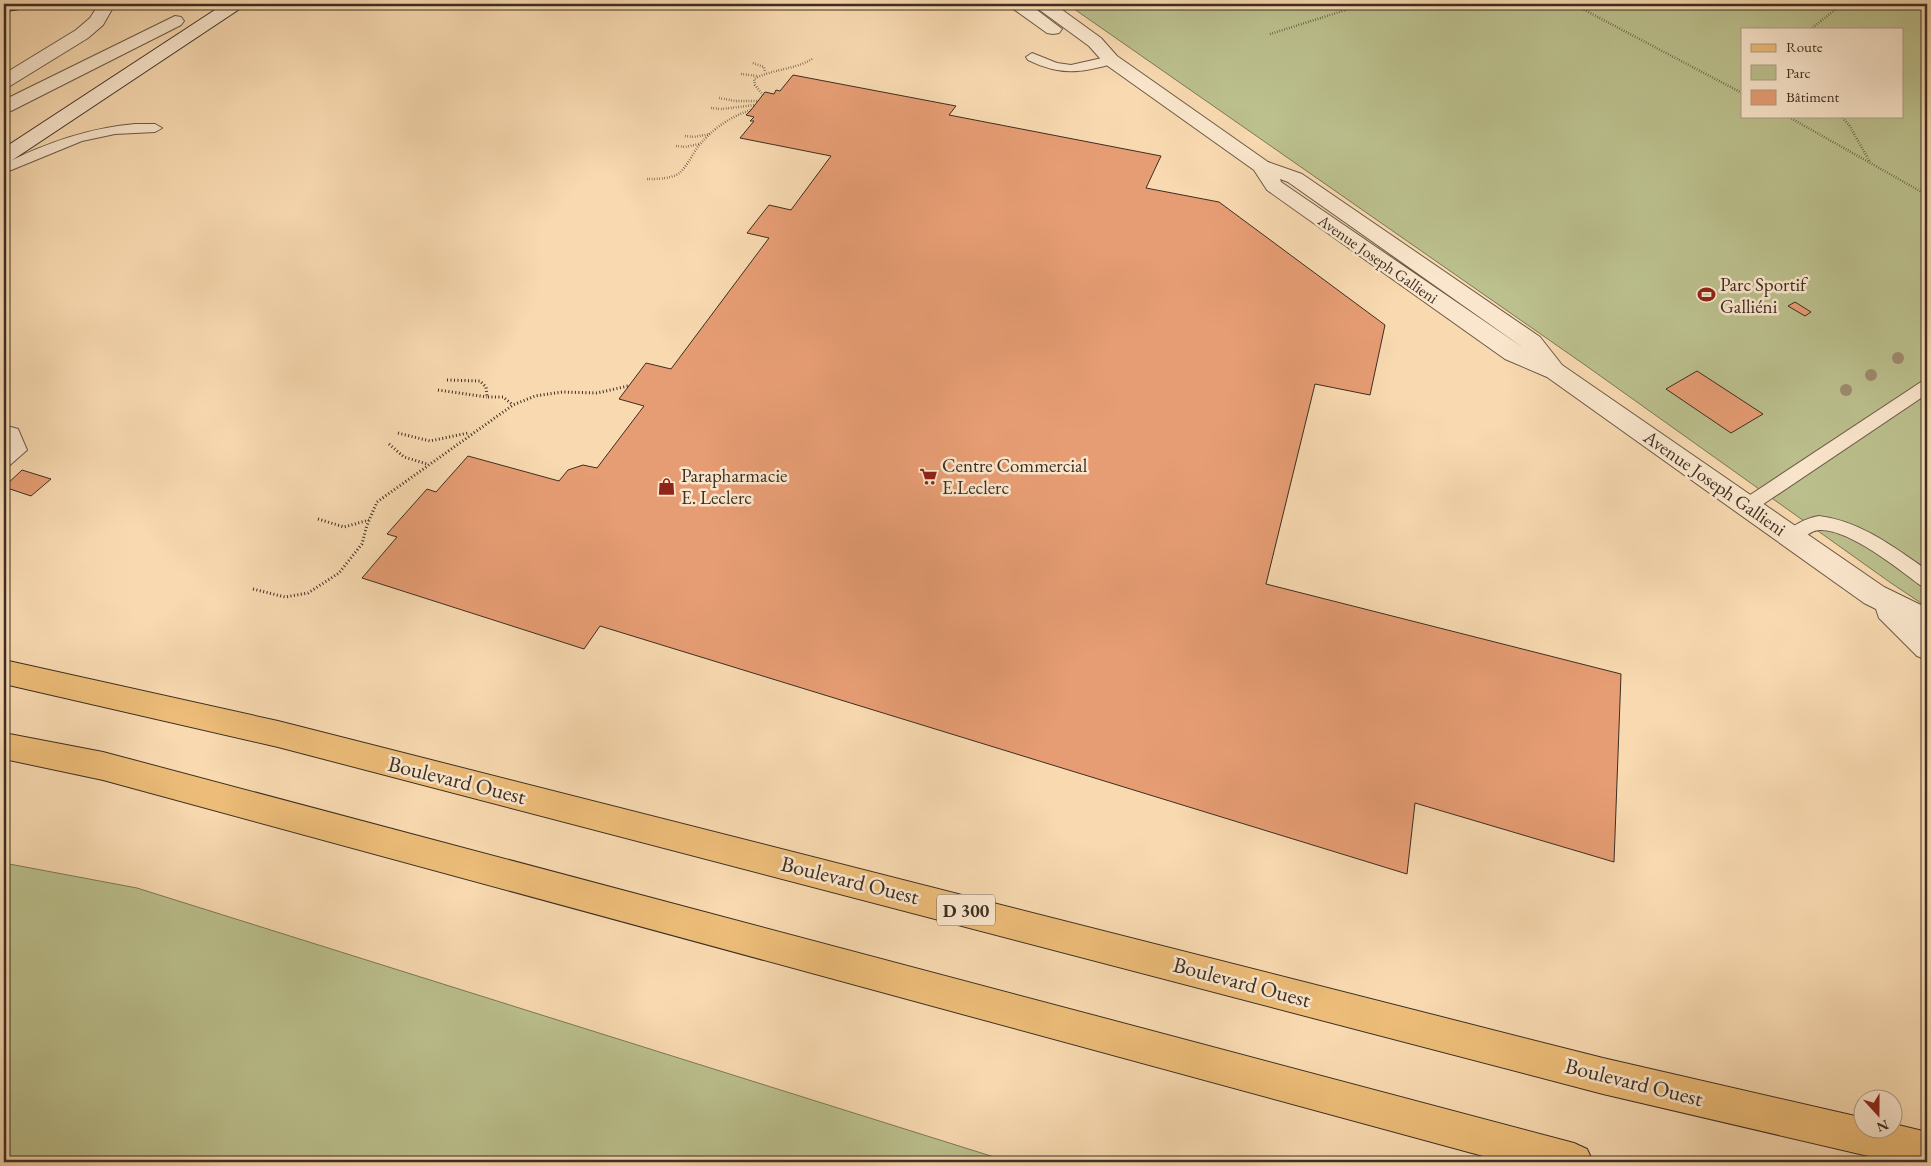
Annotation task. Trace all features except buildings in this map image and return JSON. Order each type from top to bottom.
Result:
[{"type":"main road","name":"Boulevard Ouest","points":[[4,672],[278,734],[1594,1073],[1927,1151]]},
{"type":"main road","points":[[4,746],[112,769],[1574,1162]]},
{"type":"street","points":[[4,82],[82,34],[97,21],[107,4]]},
{"type":"street","points":[[4,157],[235,4]]},
{"type":"street","name":"Avenue Joseph Gallieni","points":[[1018,4],[1079,47],[1111,60]]},
{"type":"street","name":"Avenue Joseph Gallieni","points":[[1042,4],[1095,42],[1111,60],[1261,166],[1274,186],[1513,354],[1555,371],[1874,595],[1927,621]]},
{"type":"street","points":[[4,107],[181,17],[53,102]]},
{"type":"street","name":"Avenue Joseph Gallieni","points":[[1874,595],[1927,648]]},
{"type":"lane","points":[[1032,57],[1042,63],[1063,69],[1080,69],[1111,60]]},
{"type":"lane","points":[[4,169],[41,151],[94,133],[129,127],[155,128]]},
{"type":"lane","points":[[1747,506],[1927,386]]},
{"type":"lane","points":[[4,431],[12,433],[18,450],[4,461]]},
{"type":"lane","points":[[1792,537],[1817,522],[1833,524],[1867,539],[1927,580]]},
{"type":"path","points":[[1270,34],[1365,4]]},
{"type":"path","points":[[1573,4],[1741,92]]},
{"type":"path","points":[[1812,28],[1842,4]]},
{"type":"path","points":[[763,96],[755,85],[754,79],[765,72],[793,68],[806,64],[812,59]]},
{"type":"path","points":[[753,63],[764,67],[765,72]]},
{"type":"path","points":[[741,74],[759,76]]},
{"type":"path","points":[[719,98],[736,101],[758,101]]},
{"type":"path","points":[[711,108],[722,109],[755,105]]},
{"type":"path","points":[[647,179],[661,179],[679,173],[699,144],[735,115],[751,110]]},
{"type":"path","points":[[1791,118],[1927,195]]},
{"type":"path","points":[[1843,118],[1849,125],[1870,163]]},
{"type":"path","points":[[685,136],[694,137],[711,134]]},
{"type":"path","points":[[676,146],[685,147],[699,144]]},
{"type":"path","points":[[447,380],[480,381],[486,387],[487,397]]},
{"type":"path","points":[[253,589],[285,597],[308,593],[340,573],[362,544],[377,502],[471,432],[513,404],[535,396],[562,392],[597,393],[628,386]]},
{"type":"path","points":[[438,390],[470,396],[503,397],[513,404]]},
{"type":"path","points":[[398,434],[430,441],[471,432]]},
{"type":"path","points":[[389,444],[404,457],[427,465]]},
{"type":"path","points":[[318,518],[344,526],[369,520]]},
{"type":"green space","name":"Parc Sportif Galliéni","points":[[1067,4],[1927,4],[1927,607],[1585,365]]},
{"type":"green space","points":[[4,863],[137,888],[1010,1162],[4,1162]]},
{"type":"place","name":"Parc Sportif Galliéni","points":[[1706,295]]},
{"type":"place","name":"Centre Commercial E.Leclerc","points":[[928,476]]},
{"type":"place","name":"Parapharmacie E. Leclerc","points":[[667,486]]}]
